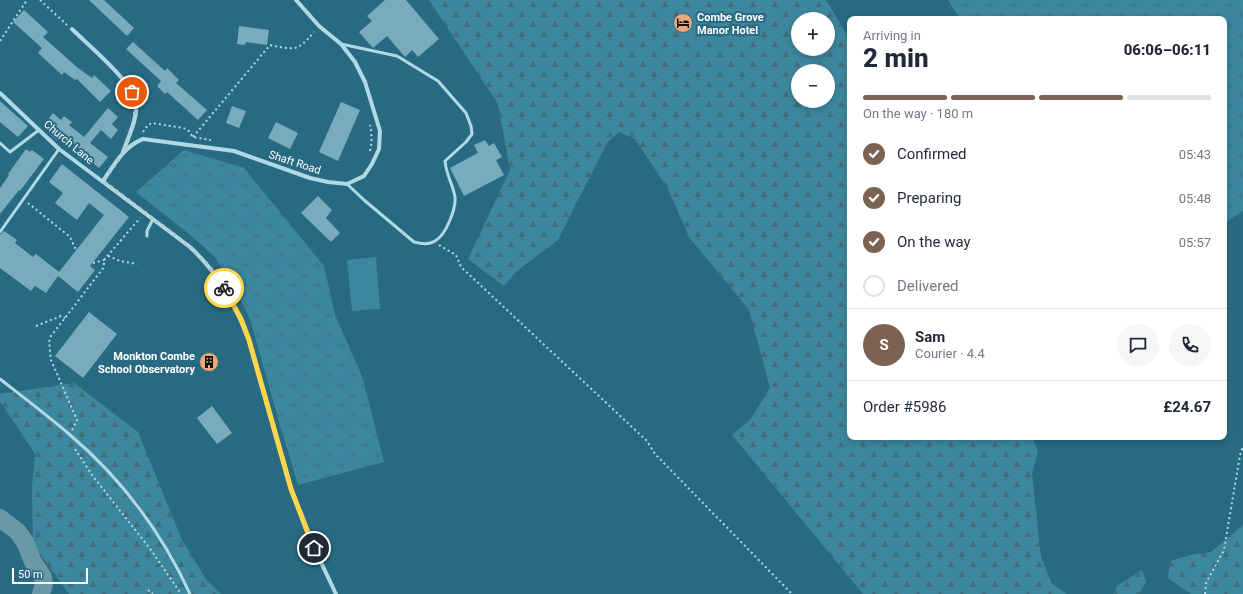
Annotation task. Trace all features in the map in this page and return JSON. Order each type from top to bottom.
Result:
[{"type":"street","points":[[296,0],[319,26],[341,44],[355,62],[366,82],[380,131],[379,149],[372,164],[364,176],[347,184]]},
{"type":"street","points":[[72,29],[123,79],[132,92],[136,106],[133,126],[123,153]]},
{"type":"street","name":"Church Lane","points":[[0,93],[59,149],[190,247],[204,260],[218,278],[241,319],[249,340],[291,489],[308,537],[336,594]]},
{"type":"street","name":"Shaft Road","points":[[136,141],[152,139],[234,151],[310,178],[347,184]]},
{"type":"street","points":[[103,181],[123,153],[136,141]]},
{"type":"lane","points":[[341,44],[397,56],[438,81],[466,113],[472,126],[472,134],[466,142],[445,161],[446,172],[455,198],[454,209],[446,230],[435,242],[423,244],[414,242],[347,184]]},
{"type":"lane","points":[[0,143],[10,152],[39,130]]},
{"type":"lane","points":[[0,232],[59,149]]},
{"type":"lane","points":[[147,236],[153,219]]},
{"type":"lane","points":[[0,379],[70,434],[131,497],[158,535],[180,572],[190,594]]},
{"type":"path","points":[[0,41],[27,0]]},
{"type":"path","points":[[40,0],[72,29]]},
{"type":"path","points":[[188,145],[193,137],[270,45],[292,50],[304,44],[319,26]]},
{"type":"path","points":[[369,120],[371,132],[371,145],[369,152]]},
{"type":"path","points":[[136,141],[148,125],[152,123],[182,128],[188,130],[193,137],[216,141]]},
{"type":"path","points":[[23,199],[70,238],[76,250]]},
{"type":"path","points":[[93,263],[104,260],[144,212]]},
{"type":"path","points":[[435,242],[456,255],[461,267],[647,442],[655,454],[792,594]]},
{"type":"path","points":[[108,255],[120,261],[138,264]]},
{"type":"path","points":[[104,260],[104,267],[51,336],[49,342],[51,360],[77,420],[70,434],[77,452],[92,475],[151,550],[182,594]]},
{"type":"path","points":[[36,326],[61,316],[65,318]]},
{"type":"path","points":[[1206,594],[1206,583],[1224,550],[1240,455],[1243,446]]},
{"type":"path","points":[[148,590],[153,594]]},
{"type":"green space","points":[[429,0],[826,0],[833,12],[791,12],[791,56],[835,56],[835,15],[847,35],[847,440],[1033,440],[1038,452],[1032,473],[1041,557],[1052,584],[1067,594],[863,594],[732,435],[750,420],[770,388],[749,310],[689,237],[668,189],[635,139],[619,132],[607,143],[558,240],[518,270],[504,286],[468,259],[510,170],[498,104]]},
{"type":"green space","points":[[948,0],[1243,0],[1243,211],[1227,221],[1227,16],[958,16]]},
{"type":"green space","points":[[184,150],[244,168],[324,266],[335,315],[362,376],[384,462],[298,485],[250,319],[240,299],[215,257],[194,238],[136,192]]},
{"type":"green space","points":[[376,257],[380,309],[352,311],[347,260]]},
{"type":"green space","points":[[74,383],[138,432],[182,540],[206,579],[221,594],[69,594],[33,544],[32,487],[35,454],[0,401],[0,394]]},
{"type":"green space","points":[[1243,525],[1243,594],[1191,594],[1168,578],[1170,561],[1190,555],[1211,552]]},
{"type":"green space","points":[[1142,570],[1146,582],[1139,594],[1114,594],[1117,586]]},
{"type":"building","points":[[89,0],[104,0],[134,28],[127,36]]},
{"type":"building","points":[[385,0],[406,0],[439,39],[418,57],[412,50],[405,57],[387,36],[373,48],[359,32],[372,21],[367,16]]},
{"type":"building","points":[[24,10],[48,32],[43,37],[78,68],[92,78],[94,75],[111,91],[100,102],[77,79],[75,80],[64,72],[62,75],[38,53],[42,48],[13,22]]},
{"type":"building","points":[[239,26],[269,30],[267,45],[246,42],[245,45],[237,44]]},
{"type":"building","points":[[133,42],[165,71],[167,68],[179,80],[176,83],[207,110],[198,120],[167,92],[165,94],[157,86],[161,81],[126,49]]},
{"type":"building","points":[[0,101],[28,126],[18,137],[0,122]]},
{"type":"building","points":[[341,102],[360,110],[338,161],[319,152]]},
{"type":"building","points":[[232,106],[246,111],[239,128],[226,123]]},
{"type":"building","points":[[108,108],[118,117],[112,124],[118,130],[111,139],[101,130],[90,143],[108,157],[99,168],[82,154],[83,152],[61,134],[57,140],[51,135],[52,133],[43,126],[53,113],[61,120],[64,116],[72,122],[69,125],[84,137]]},
{"type":"building","points":[[276,122],[298,133],[290,149],[268,138]]},
{"type":"building","points":[[485,140],[489,146],[494,143],[502,157],[496,160],[504,175],[464,196],[450,168],[478,153],[474,145]]},
{"type":"building","points":[[26,149],[30,152],[32,150],[44,159],[20,191],[19,190],[0,214],[0,188]]},
{"type":"building","points":[[62,164],[129,217],[90,266],[95,270],[78,292],[58,276],[46,293],[35,286],[31,291],[0,268],[0,235],[4,231],[17,240],[15,243],[33,257],[36,254],[59,272],[104,215],[89,203],[77,220],[55,203],[63,193],[49,182]]},
{"type":"building","points":[[318,196],[332,210],[326,218],[340,233],[331,242],[301,213]]},
{"type":"building","points":[[89,312],[117,334],[83,378],[55,356]]},
{"type":"building","points":[[212,406],[232,433],[217,444],[197,418]]},
{"type":"waterway","points":[[0,518],[18,532],[25,542],[33,562],[43,577],[44,584],[41,594]]},
{"type":"way so far","points":[[132,92],[136,106],[133,126],[123,153],[103,181],[190,247],[204,260],[224,288]]},
{"type":"place","name":"Combe Grove Manor Hotel","points":[[683,23]]},
{"type":"place","name":"Monkton Combe School Observatory","points":[[209,362]]},
{"type":"route","points":[[224,288],[231,298],[249,340],[291,489],[308,537],[314,548]]}]
